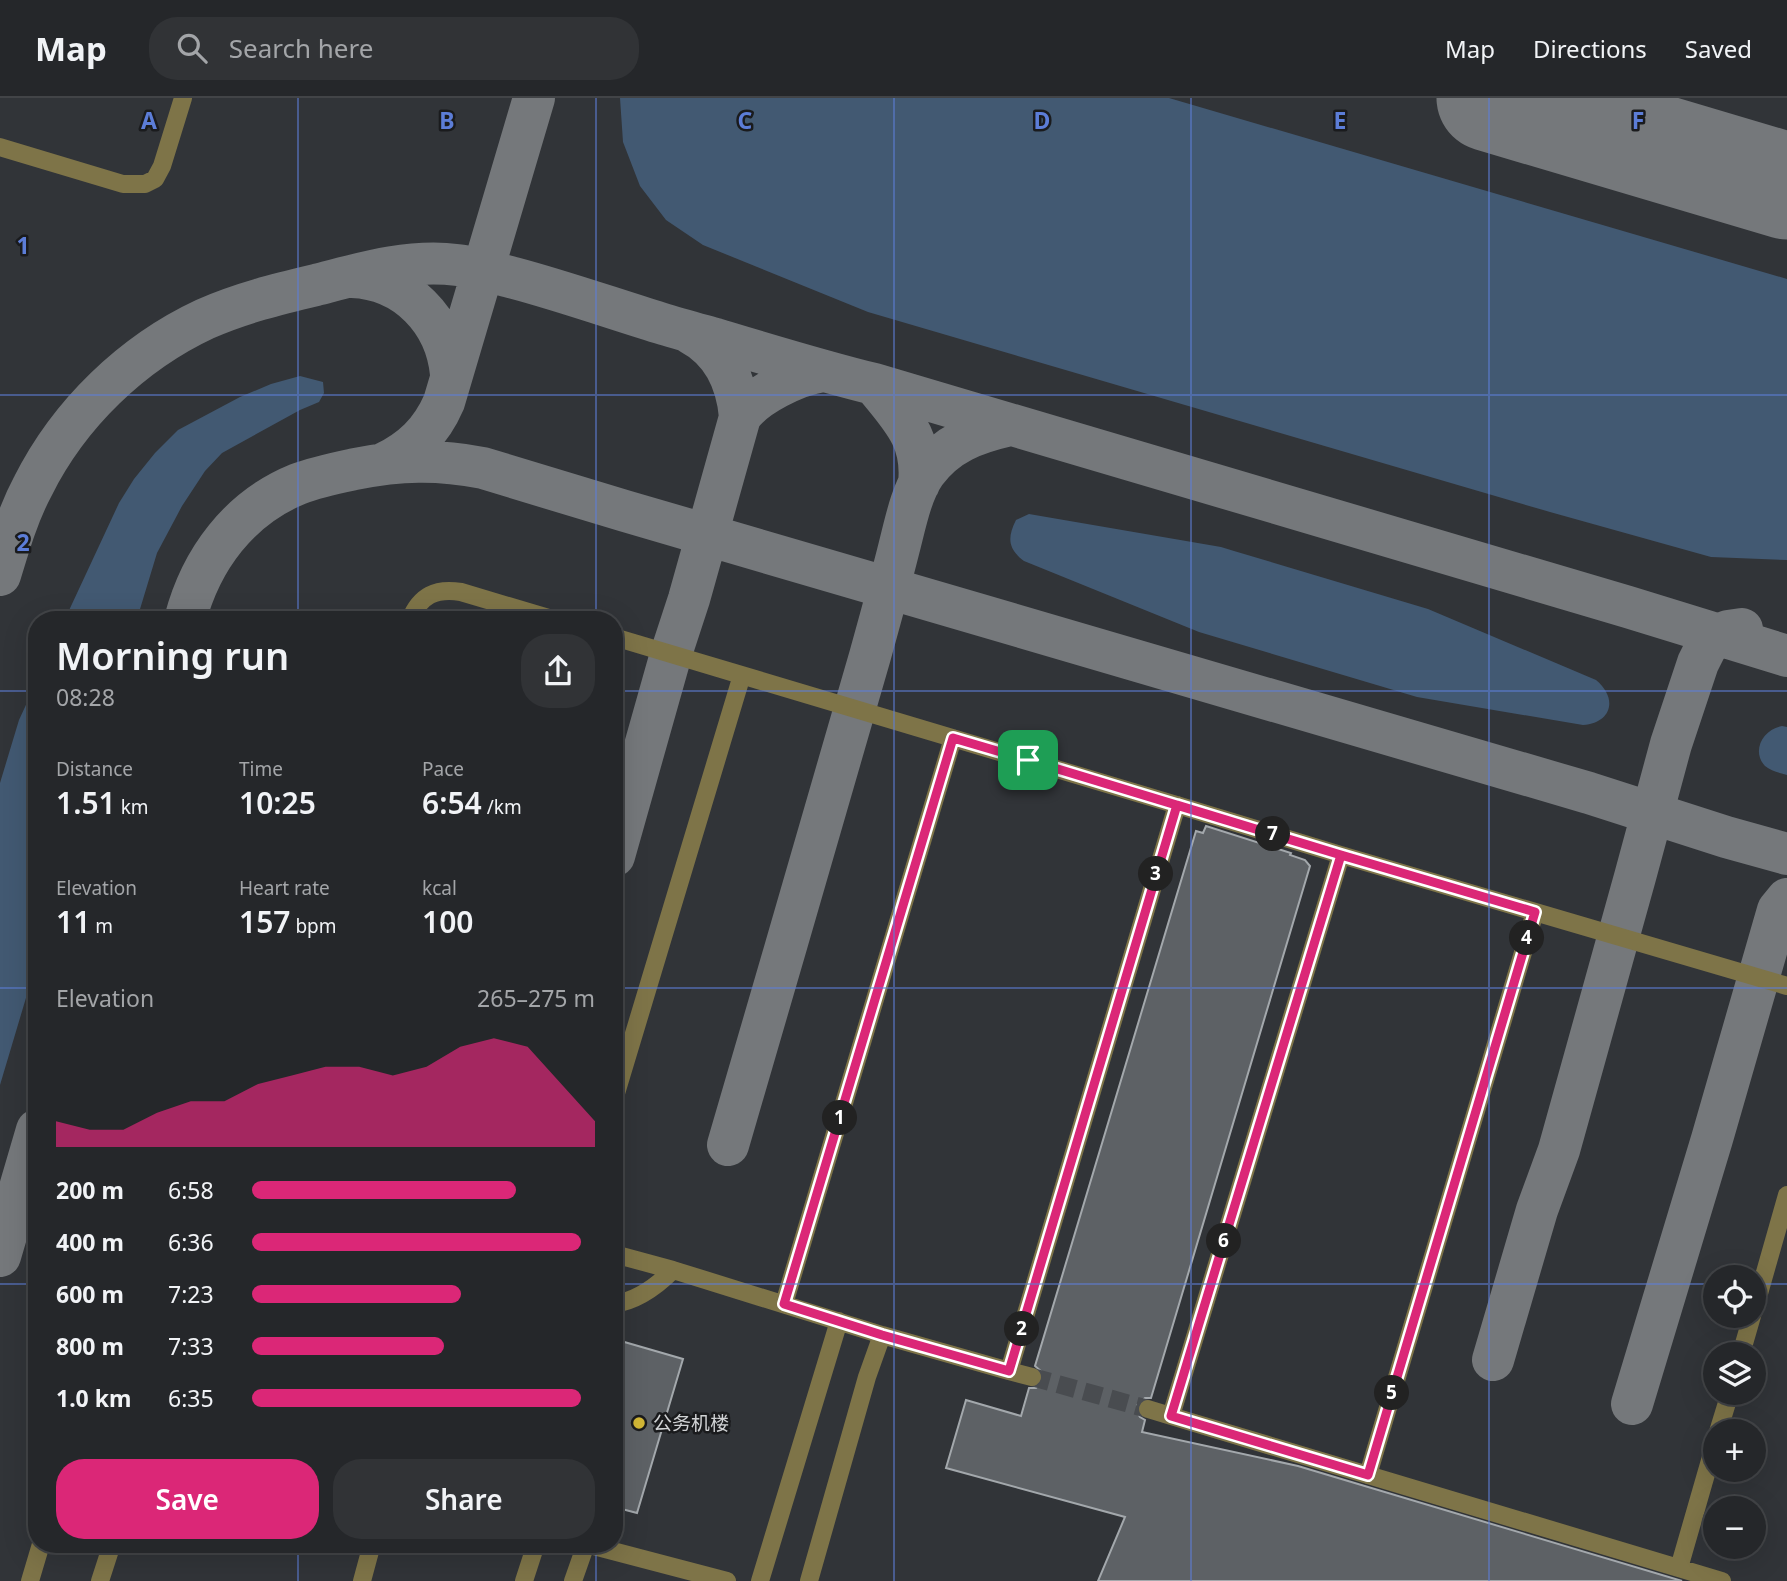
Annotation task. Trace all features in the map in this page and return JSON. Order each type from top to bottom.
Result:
[{"type":"street","points":[[0,146],[123,184],[145,184],[155,179],[162,166],[183,98]]},
{"type":"street","points":[[415,611],[420,601],[449,590],[525,611]]},
{"type":"street","points":[[623,640],[1787,986]]},
{"type":"street","points":[[623,1070],[742,676]]},
{"type":"street","points":[[784,1304],[953,738]]},
{"type":"street","points":[[1009,1371],[1177,805]]},
{"type":"street","points":[[1171,1416],[1341,855]]},
{"type":"street","points":[[1368,1475],[1535,912]]},
{"type":"street","points":[[1766,1269],[1787,1195]]},
{"type":"street","points":[[623,1256],[882,1335],[1032,1377]]},
{"type":"street","points":[[623,1301],[639,1296],[660,1283],[673,1270]]},
{"type":"street","points":[[760,1581],[839,1321]]},
{"type":"street","points":[[809,1581],[867,1377],[882,1335]]},
{"type":"street","points":[[1148,1409],[1722,1581]]},
{"type":"street","points":[[1679,1568],[1704,1482]]},
{"type":"street","points":[[30,1581],[38,1553]]},
{"type":"street","points":[[100,1581],[109,1553]]},
{"type":"street","points":[[362,1581],[370,1553]]},
{"type":"street","points":[[524,1581],[533,1553]]},
{"type":"street","points":[[573,1581],[583,1553]]},
{"type":"street","points":[[620,1553],[727,1581]]},
{"type":"shaded area","points":[[620,98],[1169,98],[1787,279],[1787,560],[1711,557],[868,312],[703,245],[666,220],[640,186],[623,142]]},
{"type":"shaded area","points":[[300,376],[323,382],[324,393],[319,402],[222,453],[205,471],[182,506],[157,553],[139,611],[69,611],[119,503],[155,453],[178,430],[271,384]]},
{"type":"shaded area","points":[[1029,514],[1221,547],[1428,609],[1596,680],[1607,694],[1609,708],[1600,720],[1583,725],[1417,697],[1199,632],[1024,561],[1015,552],[1010,538],[1016,520]]},
{"type":"shaded area","points":[[28,700],[28,991],[0,1085],[0,783],[19,720]]},
{"type":"shaded area","points":[[1787,727],[1787,775],[1765,766],[1759,754],[1761,742],[1769,731]]},
{"type":"building","points":[[1206,826],[1291,853],[1290,855],[1305,860],[1310,866],[1151,1398],[1145,1398],[1137,1405],[1137,1412],[1145,1420],[1142,1432],[1298,1466],[1682,1581],[1098,1581],[1125,1517],[946,1468],[966,1400],[1021,1416],[1029,1388],[1036,1388],[1043,1381],[1043,1373],[1035,1366],[1196,831],[1203,833]]},
{"type":"building","name":"公务机楼","points":[[623,1342],[683,1359],[637,1513],[623,1509]]},
{"type":"taxiway","points":[[383,464],[420,439],[444,402],[534,98]]},
{"type":"taxiway","points":[[0,575],[14,530],[33,486],[65,434],[105,388],[152,349],[205,319],[260,299],[386,268],[439,264],[471,267],[532,283],[1787,656]]},
{"type":"taxiway","points":[[352,277],[390,286],[420,306],[441,337],[451,374]]},
{"type":"taxiway","points":[[623,824],[740,417],[735,391],[726,368],[711,348],[690,333]]},
{"type":"taxiway","points":[[740,417],[756,401],[777,387],[823,371]]},
{"type":"taxiway","points":[[874,384],[901,418],[914,441],[920,468],[919,484]]},
{"type":"taxiway","points":[[728,1145],[916,490],[925,473],[952,447],[974,436],[1010,425]]},
{"type":"taxiway","points":[[188,611],[201,576],[225,538],[241,521],[277,494],[312,479],[372,466],[403,462],[466,465],[1589,793],[1787,854]]},
{"type":"taxiway","points":[[1493,1360],[1537,1210],[1559,1150],[1671,744],[1698,663],[1706,647],[1718,635],[1742,629]]},
{"type":"taxiway","points":[[1632,1404],[1778,910],[1787,899]]},
{"type":"taxiway","points":[[0,1256],[28,1161]]},
{"type":"runway","points":[[1490,98],[1787,186]]},
{"type":"tunnel","points":[[1032,1377],[1148,1409]]},
{"type":"place","name":"公务机楼","points":[[639,1423]]},
{"type":"route","points":[[1028,760],[953,738],[784,1304],[1009,1371],[1177,805],[1535,912],[1368,1475],[1171,1416],[1341,855],[1177,805],[1028,760]]}]
